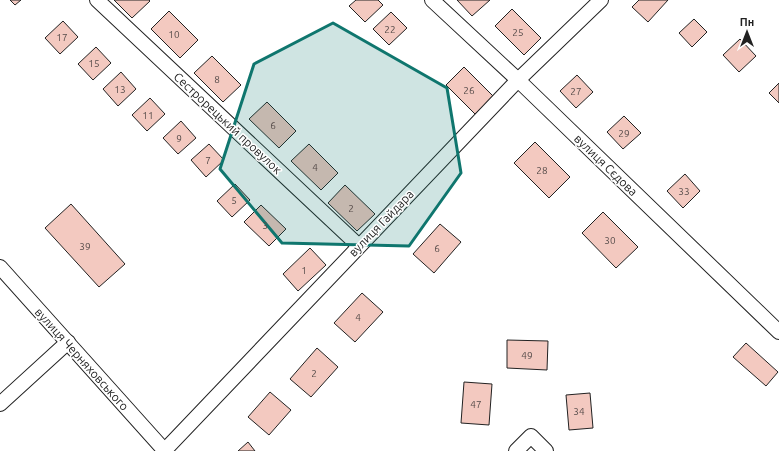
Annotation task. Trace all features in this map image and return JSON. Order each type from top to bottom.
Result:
[{"type":"street","name":"Сестрорецький провулок","points":[[97,0],[359,246]]},
{"type":"street","name":"вулиця Сєдова","points":[[432,0],[518,80],[779,332]]},
{"type":"street","name":"вулиця Гайдара","points":[[164,451],[518,80],[602,0]]},
{"type":"street","name":"вулиця Черняховського","points":[[0,267],[164,451]]},
{"type":"street","points":[[0,404],[68,342]]},
{"type":"street","points":[[516,451],[531,436],[546,451]]},
{"type":"highlighted area","points":[[333,23],[447,88],[461,173],[409,246],[282,243],[220,169],[254,64]]},
{"type":"building","points":[[10,0],[21,0],[15,5]]},
{"type":"building","points":[[114,0],[149,0],[150,1],[132,18]]},
{"type":"building","points":[[356,0],[378,0],[383,5],[365,22],[349,6]]},
{"type":"building","points":[[457,0],[490,0],[472,16]]},
{"type":"building","points":[[639,0],[668,0],[648,22],[632,7]]},
{"type":"building","points":[[512,9],[541,38],[524,55],[495,26]]},
{"type":"building","points":[[169,11],[198,40],[180,58],[151,29]]},
{"type":"building","points":[[391,12],[407,28],[389,45],[373,29]]},
{"type":"building","points":[[694,19],[707,32],[692,47],[679,33]]},
{"type":"building","points":[[63,21],[78,37],[60,54],[45,38]]},
{"type":"building","points":[[740,39],[756,56],[739,72],[723,55]]},
{"type":"building","points":[[96,47],[111,63],[93,80],[78,64]]},
{"type":"building","points":[[212,56],[241,85],[223,102],[194,73]]},
{"type":"building","points":[[464,67],[493,96],[475,114],[446,85]]},
{"type":"building","points":[[121,72],[136,89],[118,106],[103,89]]},
{"type":"building","points":[[577,75],[593,92],[576,108],[560,91]]},
{"type":"building","points":[[779,83],[779,103],[769,93]]},
{"type":"building","points":[[150,98],[165,114],[147,131],[132,115]]},
{"type":"building","points":[[267,102],[296,131],[279,148],[249,119]]},
{"type":"building","points":[[624,116],[641,133],[623,149],[607,132]]},
{"type":"building","points":[[181,121],[196,138],[178,154],[163,138]]},
{"type":"building","points":[[535,142],[570,177],[549,198],[514,163]]},
{"type":"building","points":[[209,144],[224,160],[206,177],[191,160]]},
{"type":"building","points":[[309,144],[338,173],[321,190],[291,161]]},
{"type":"building","points":[[685,174],[700,191],[683,208],[667,191]]},
{"type":"building","points":[[235,184],[250,200],[232,217],[217,201]]},
{"type":"building","points":[[345,185],[375,214],[357,231],[328,203]]},
{"type":"building","points":[[71,204],[125,264],[99,287],[45,228]]},
{"type":"building","points":[[261,205],[286,229],[269,246],[244,222]]},
{"type":"building","points":[[603,212],[638,247],[616,268],[582,233]]},
{"type":"building","points":[[440,224],[461,242],[434,273],[413,254]]},
{"type":"building","points":[[310,248],[326,265],[298,291],[283,274]]},
{"type":"building","points":[[362,293],[383,312],[355,342],[334,323]]},
{"type":"building","points":[[507,340],[548,341],[547,370],[507,368]]},
{"type":"building","points":[[746,343],[778,372],[766,386],[733,357]]},
{"type":"building","points":[[317,348],[338,367],[311,397],[290,379]]},
{"type":"building","points":[[464,382],[492,384],[489,425],[461,423]]},
{"type":"building","points":[[270,392],[291,410],[269,435],[248,417]]},
{"type":"building","points":[[590,393],[593,428],[569,430],[566,395]]},
{"type":"building","points":[[248,442],[255,451],[238,451]]}]
